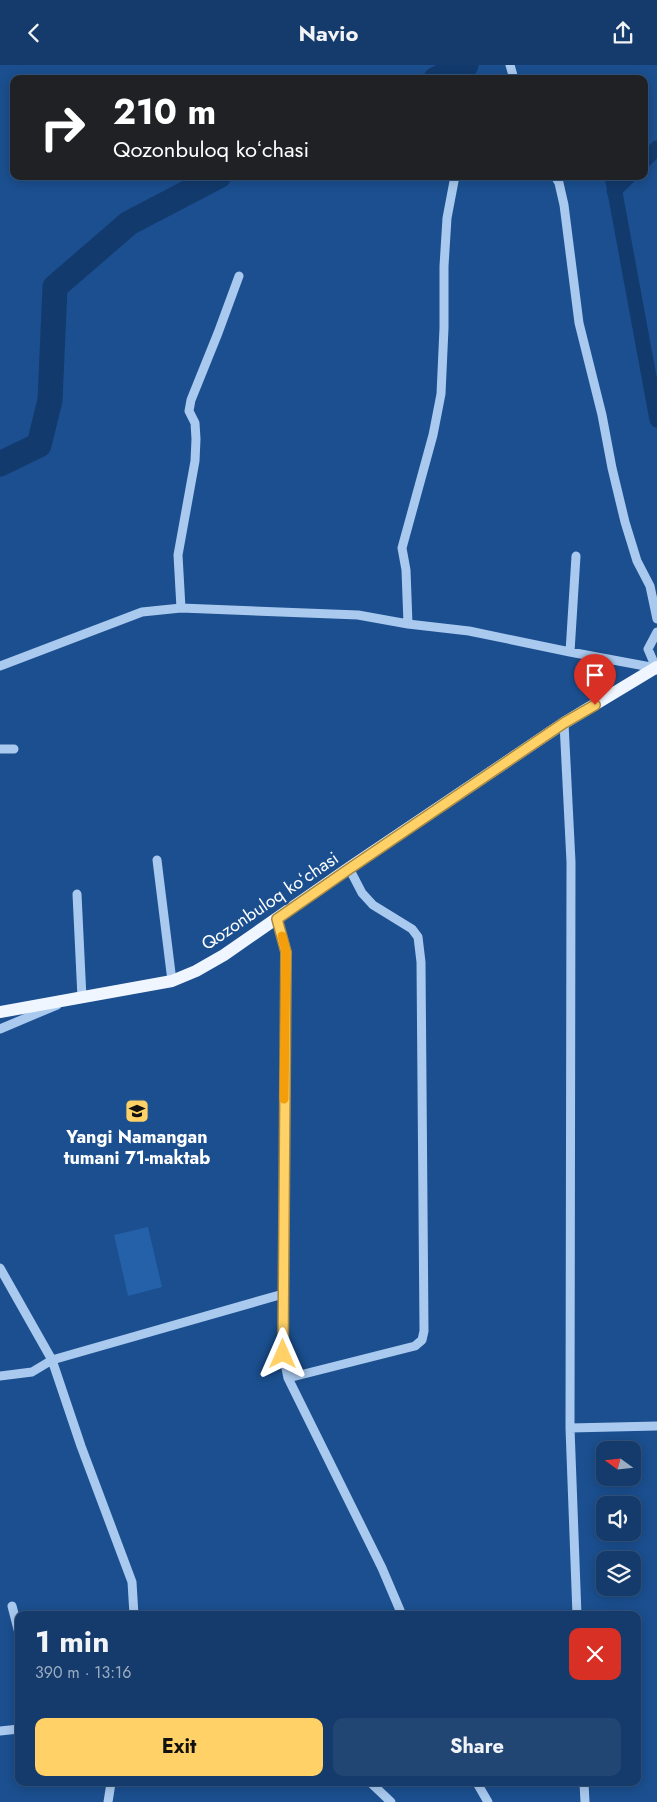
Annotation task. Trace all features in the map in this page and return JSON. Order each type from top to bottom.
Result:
[{"type":"main road","name":"Qozonbuloq koʻchasi","points":[[0,1012],[82,999],[172,981],[196,971],[224,955],[564,723],[657,668]]},
{"type":"street","points":[[408,623],[406,570],[402,548],[433,435],[441,394],[446,218],[454,180]]},
{"type":"street","points":[[557,180],[564,205],[579,323],[602,415],[625,522],[637,561],[650,585],[657,619]]},
{"type":"street","points":[[182,609],[178,555],[195,461],[196,439],[195,423],[189,411],[191,400],[239,276]]},
{"type":"street","points":[[570,652],[576,556]]},
{"type":"street","points":[[0,666],[142,613],[182,609],[358,615],[469,631],[657,668]]},
{"type":"street","points":[[657,632],[648,649],[657,668]]},
{"type":"street","points":[[564,723],[571,862],[570,1428],[577,1611]]},
{"type":"street","points":[[0,749],[14,749]]},
{"type":"street","points":[[157,860],[172,981]]},
{"type":"street","points":[[288,1378],[415,1346],[422,1340],[424,1331],[421,962],[418,937],[412,929],[373,905],[362,893],[349,869]]},
{"type":"street","points":[[77,894],[82,999]]},
{"type":"street","points":[[277,919],[286,952],[283,1354],[288,1378],[382,1568],[400,1611]]},
{"type":"street","points":[[0,1029],[35,1016],[65,1001]]},
{"type":"street","points":[[0,1268],[52,1360],[81,1446],[132,1583],[134,1611]]},
{"type":"street","points":[[0,1376],[32,1372],[52,1360],[283,1294]]},
{"type":"street","points":[[570,1428],[657,1426]]},
{"type":"street","points":[[12,1606],[15,1618]]},
{"type":"street","points":[[0,1731],[15,1729]]},
{"type":"street","points":[[108,1802],[111,1786]]},
{"type":"street","points":[[374,1786],[391,1802]]},
{"type":"street","points":[[479,1786],[488,1802]]},
{"type":"street","points":[[584,1786],[585,1802]]},
{"type":"shaded area","points":[[148,1227],[162,1287],[128,1296],[114,1235]]},
{"type":"waterway","points":[[445,75],[466,65]]},
{"type":"waterway","points":[[648,157],[657,148]]},
{"type":"waterway","points":[[0,464],[39,445],[50,400],[55,287],[129,223],[211,180]]},
{"type":"waterway","points":[[613,180],[657,420]]},
{"type":"waterway","points":[[614,191],[625,180]]},
{"type":"slow traffic","points":[[282,936],[286,952],[284,977],[284,1099]]},
{"type":"place","name":"Yangi Namangan tumani 71-maktab","points":[[137,1111]]},
{"type":"route","points":[[283,1354],[284,977],[286,952],[277,919],[564,723],[595,705]]}]
